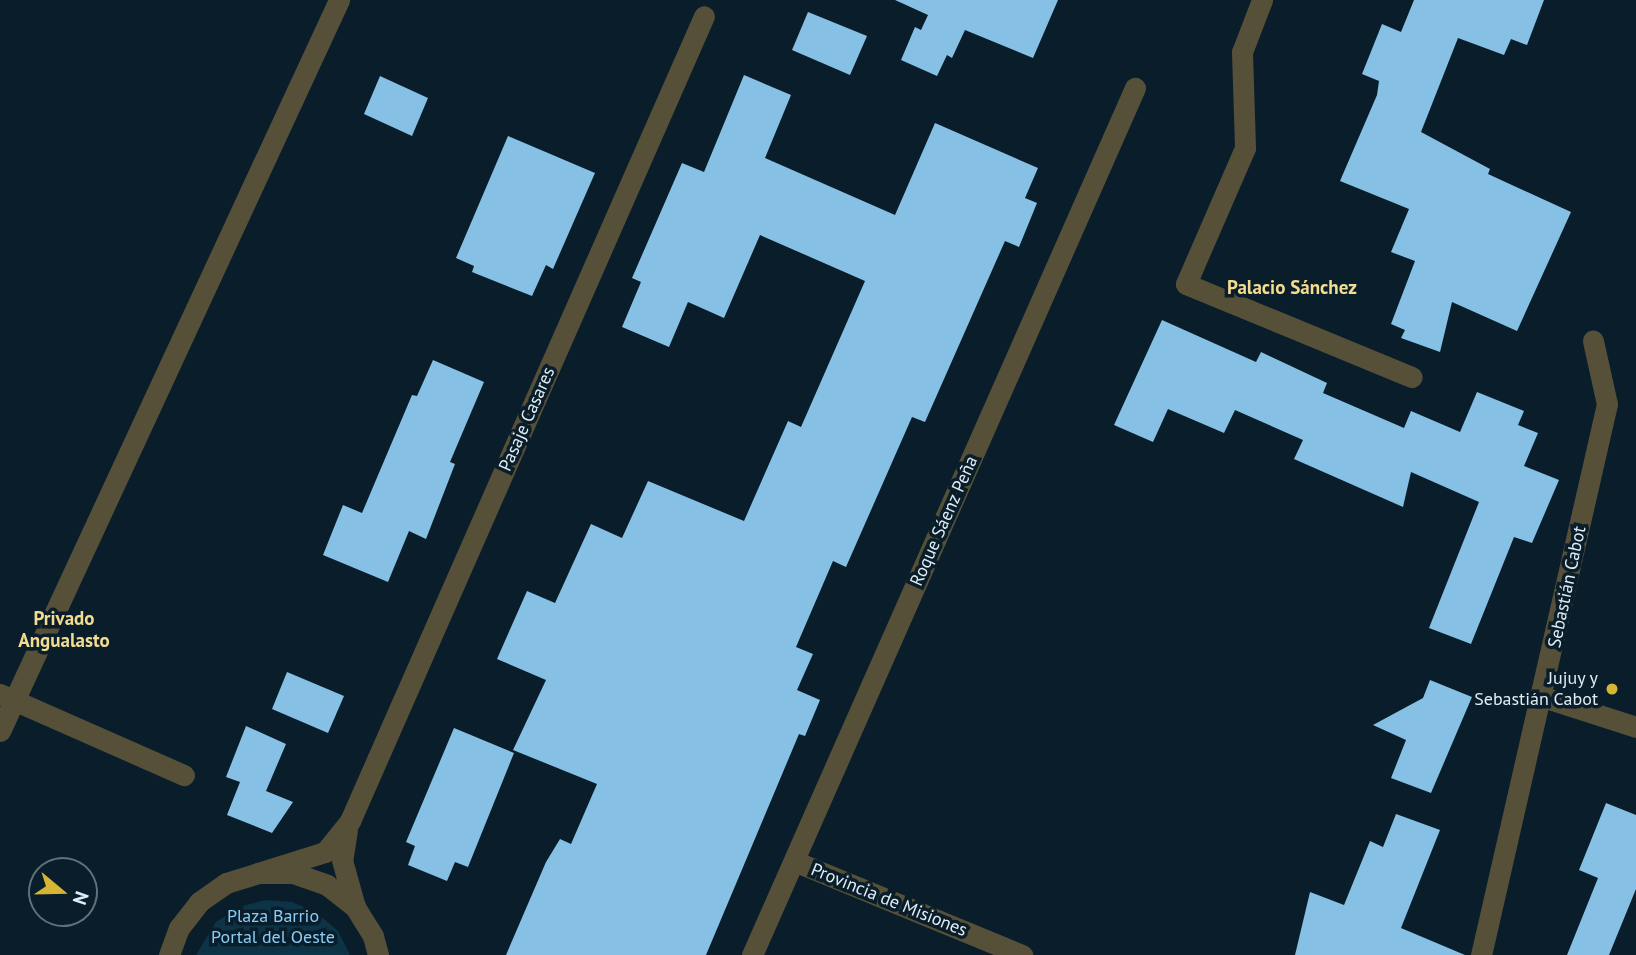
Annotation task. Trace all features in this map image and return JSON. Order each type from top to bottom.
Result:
[{"type":"street","points":[[0,731],[8,698],[339,0]]},
{"type":"street","points":[[1262,0],[1242,52],[1245,148],[1186,284],[1412,377]]},
{"type":"street","name":"Pasaje Casares","points":[[378,955],[373,936],[355,907],[342,860],[350,821],[704,16]]},
{"type":"street","name":"Roque Sáenz Peña","points":[[752,955],[1135,88]]},
{"type":"street","name":"Sebastián Cabot","points":[[1480,955],[1543,697],[1607,404],[1593,341]]},
{"type":"street","points":[[1543,697],[1636,726]]},
{"type":"street","points":[[8,698],[184,775]]},
{"type":"street","name":"Pasaje Casares","points":[[169,955],[179,928],[199,902],[226,883],[325,852],[350,821]]},
{"type":"street","name":"Provincia de Misiones","points":[[794,861],[1022,955]]},
{"type":"street","name":"Pasaje Casares","points":[[258,873],[293,873],[327,885],[355,907]]},
{"type":"green space","name":"Plaza Barrio Portal del Oeste","points":[[265,900],[292,902],[317,913],[338,931],[350,955],[196,955],[216,922],[239,907]]},
{"type":"building","points":[[895,0],[1058,0],[1033,58],[965,30],[952,58],[947,55],[937,76],[901,60],[915,27],[921,30],[928,15]]},
{"type":"building","points":[[1414,0],[1544,0],[1527,45],[1511,39],[1504,55],[1458,38],[1421,132],[1490,169],[1488,174],[1571,212],[1517,331],[1452,302],[1440,352],[1401,338],[1405,330],[1391,324],[1415,261],[1391,252],[1409,209],[1340,181],[1377,95],[1379,81],[1362,74],[1382,24],[1401,32]]},
{"type":"building","points":[[808,12],[867,36],[850,75],[792,50]]},
{"type":"building","points":[[744,75],[791,95],[765,158],[895,215],[935,123],[1038,168],[1025,198],[1037,203],[1019,247],[1005,241],[925,422],[912,417],[846,567],[833,561],[796,647],[813,654],[797,690],[820,700],[805,736],[799,734],[706,955],[506,955],[546,862],[560,839],[571,844],[597,784],[513,750],[546,680],[497,659],[527,591],[555,603],[591,524],[622,538],[648,481],[744,521],[788,421],[801,427],[865,281],[760,235],[724,318],[688,302],[669,347],[622,327],[641,282],[632,278],[682,163],[704,172]]},
{"type":"building","points":[[380,76],[428,98],[412,136],[364,114]]},
{"type":"building","points":[[508,136],[595,173],[553,269],[546,265],[532,296],[472,272],[474,266],[456,258]]},
{"type":"building","points":[[1162,320],[1256,362],[1261,352],[1327,383],[1323,393],[1404,428],[1411,411],[1460,432],[1477,392],[1524,411],[1518,425],[1538,433],[1524,466],[1559,480],[1532,543],[1514,537],[1471,644],[1429,628],[1479,502],[1411,472],[1403,507],[1294,459],[1303,440],[1235,410],[1224,433],[1168,409],[1153,442],[1114,425]]},
{"type":"building","points":[[433,360],[484,382],[450,462],[455,464],[426,539],[409,531],[388,582],[323,555],[343,505],[362,513],[412,395],[417,396]]},
{"type":"building","points":[[287,672],[344,696],[328,733],[272,709]]},
{"type":"building","points":[[1430,680],[1472,697],[1431,793],[1391,778],[1406,740],[1373,725],[1423,698]]},
{"type":"building","points":[[246,726],[286,744],[266,791],[293,802],[272,833],[227,815],[240,782],[226,777]]},
{"type":"building","points":[[454,728],[514,753],[468,867],[455,862],[447,881],[408,865],[415,846],[406,842]]},
{"type":"building","points":[[1606,803],[1636,815],[1636,889],[1609,955],[1567,955],[1598,878],[1579,870]]},
{"type":"building","points":[[1396,814],[1440,830],[1401,928],[1465,955],[1295,955],[1310,892],[1344,905],[1370,841],[1383,847]]},
{"type":"place","name":"Jujuy y Sebastián Cabot","points":[[1612,689]]},
{"type":"district","name":"Palacio Sánchez","points":[[1292,288]]},
{"type":"district","name":"Privado Angualasto","points":[[64,630]]}]
